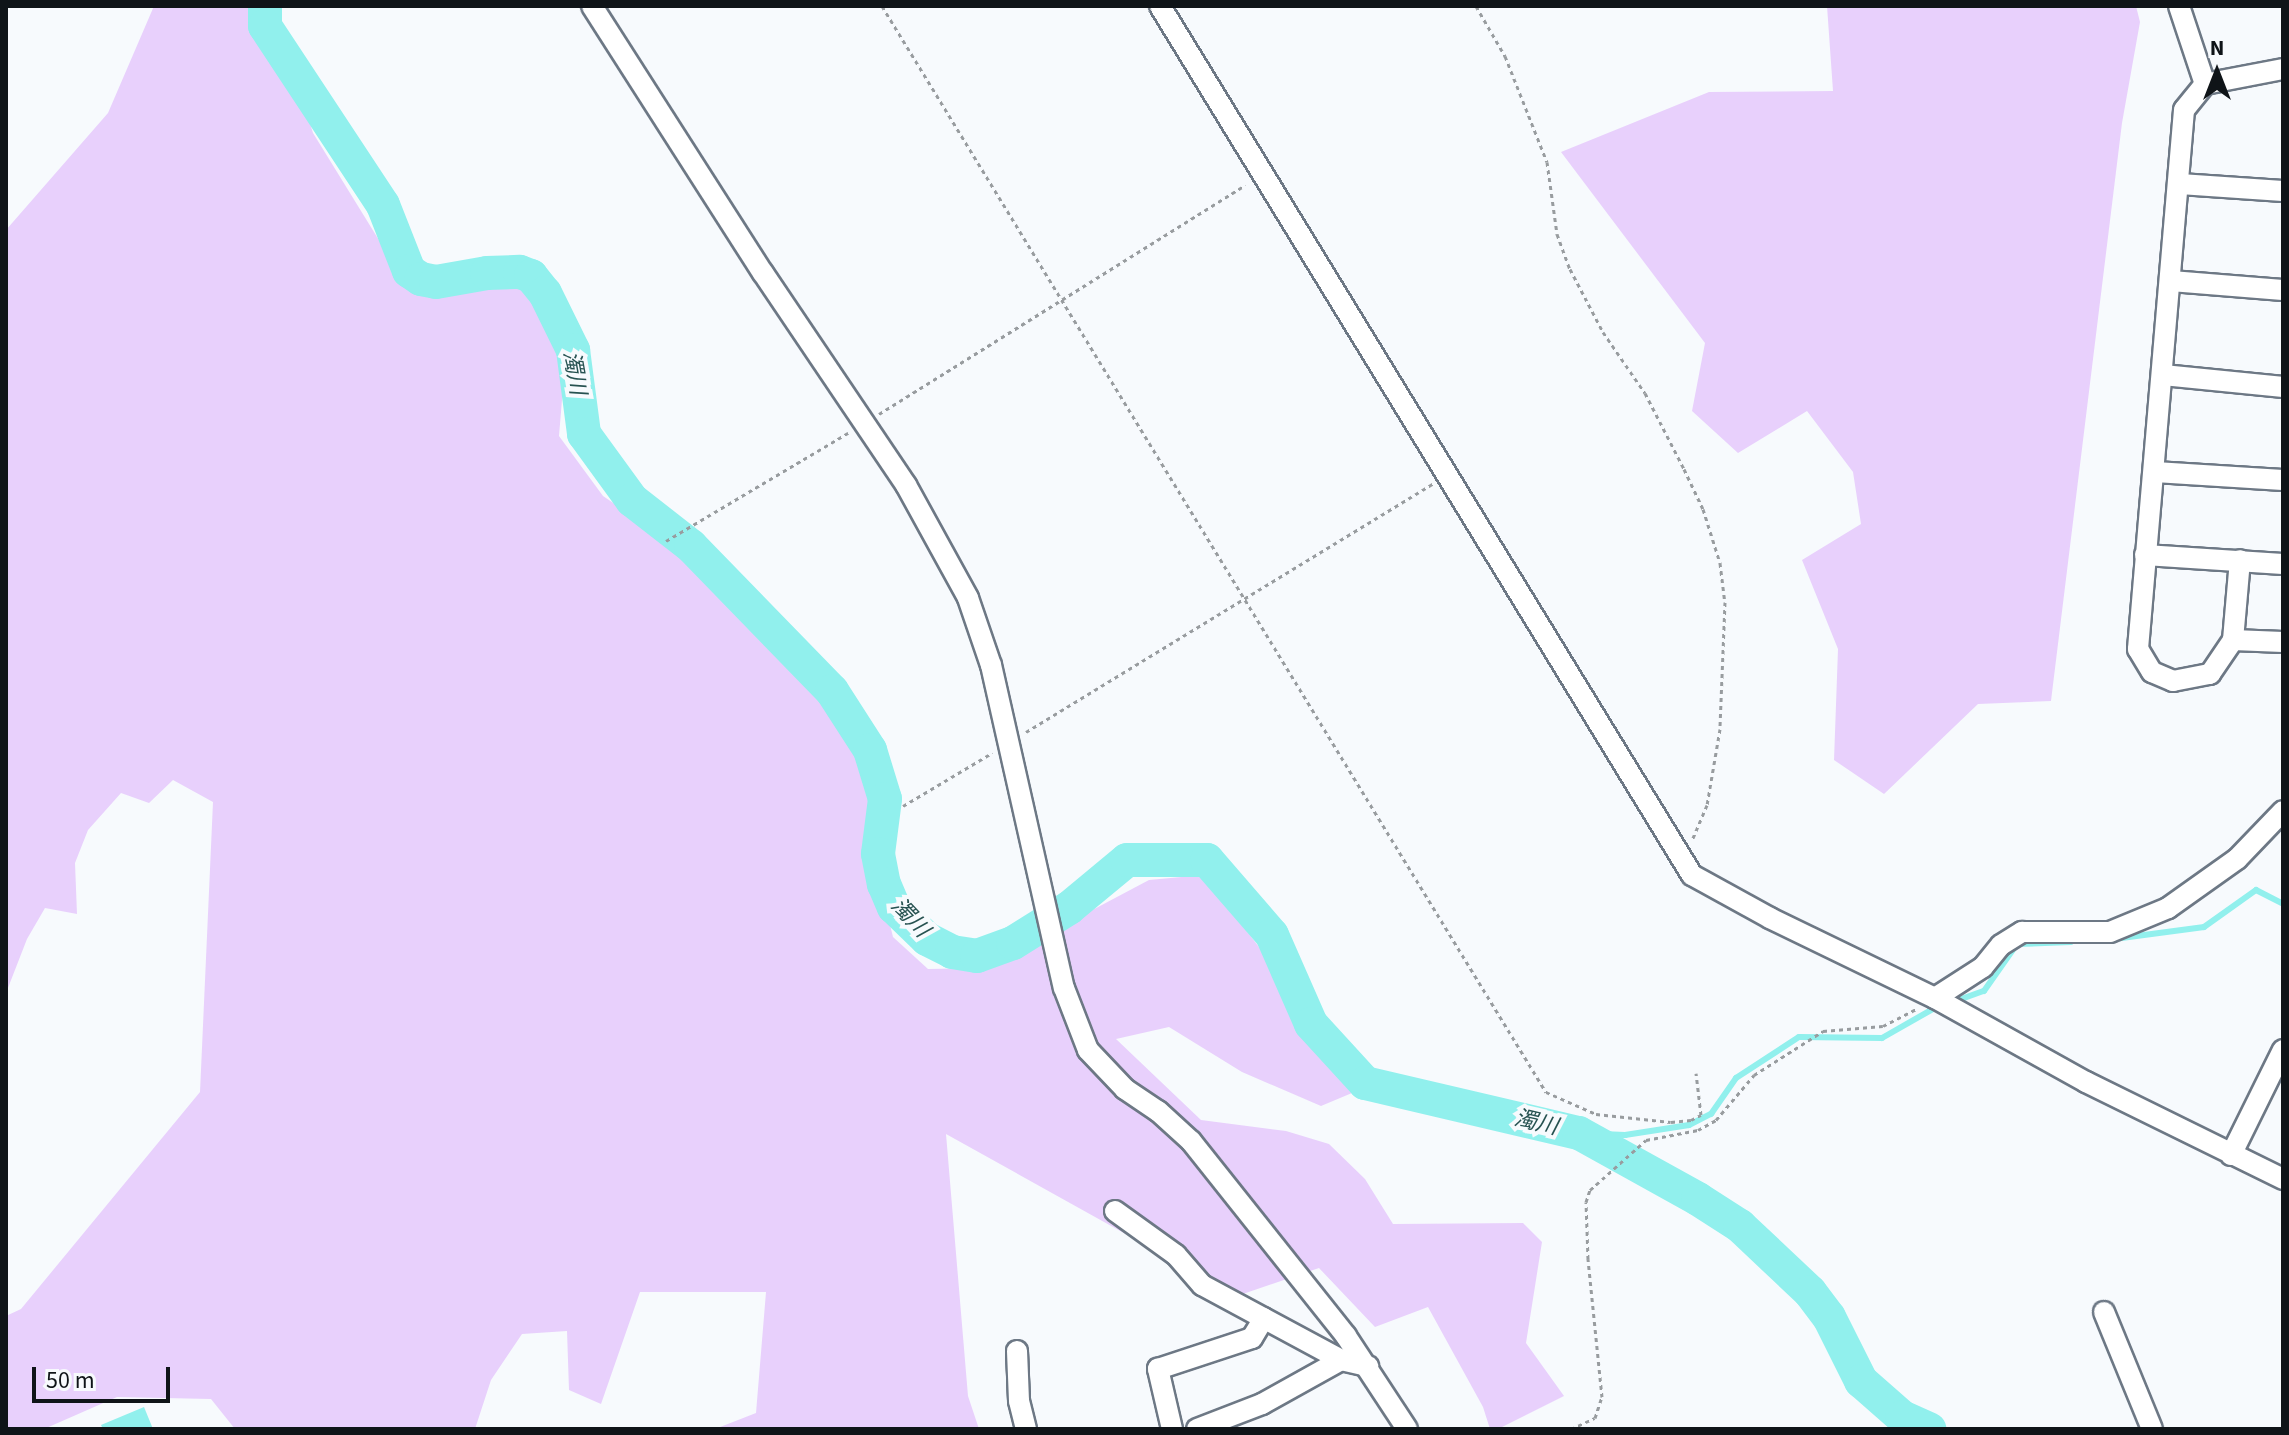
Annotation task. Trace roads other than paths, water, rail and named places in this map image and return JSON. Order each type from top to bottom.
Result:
[{"type":"street","points":[[592,6],[763,273],[906,485],[968,598],[991,665],[1064,988],[1074,1024],[1088,1050],[1125,1089],[1158,1111],[1191,1141],[1368,1366],[1407,1429]]},
{"type":"street","points":[[1160,6],[1692,875],[1770,918],[1942,1002],[2231,1155],[2283,1179]]},
{"type":"street","points":[[2179,6],[2205,84]]},
{"type":"street","points":[[2240,560],[2233,640],[2210,674],[2173,681],[2152,672],[2138,649],[2184,110],[2205,84],[2283,69]]},
{"type":"street","points":[[2180,184],[2283,191]]},
{"type":"street","points":[[2171,281],[2283,290]]},
{"type":"street","points":[[2163,375],[2283,387]]},
{"type":"street","points":[[2155,472],[2283,480]]},
{"type":"street","points":[[2145,555],[2283,564]]},
{"type":"street","points":[[2233,640],[2283,642]]},
{"type":"street","points":[[1942,1002],[1983,967],[2001,945],[2022,932],[2110,932],[2168,908],[2237,859],[2283,811]]},
{"type":"street","points":[[2231,1155],[2283,1050]]},
{"type":"street","points":[[1115,1211],[1176,1255],[1202,1285],[1341,1360],[1368,1366]]},
{"type":"street","points":[[2104,1312],[2152,1429]]},
{"type":"street","points":[[1172,1429],[1158,1369],[1252,1338],[1264,1318]]},
{"type":"street","points":[[1017,1351],[1019,1401],[1026,1429]]},
{"type":"street","points":[[1197,1429],[1262,1404],[1341,1360]]},
{"type":"water","points":[[144,1407],[153,1429],[103,1429],[101,1425]]},
{"type":"waterway","name":"濁川","points":[[265,6],[265,26],[383,205],[409,271],[421,279],[436,282],[487,273],[520,272],[531,276],[545,293],[573,350],[584,434],[632,500],[691,546],[832,691],[870,750],[885,799],[878,854],[884,884],[894,907],[927,939],[952,952],[977,956],[1013,943],[1069,908],[1127,860],[1207,860],[1272,935],[1311,1024],[1365,1083],[1579,1133],[1698,1199],[1740,1226],[1810,1292],[1829,1317],[1861,1381],[1902,1417],[1929,1429]]},
{"type":"waterway","points":[[2114,939],[2204,927],[2256,890],[2283,904]]},
{"type":"waterway","points":[[1953,1002],[1984,991],[2017,944],[2071,942]]},
{"type":"waterway","points":[[1579,1133],[1625,1135],[1689,1125],[1711,1114],[1736,1078],[1799,1037],[1882,1038],[1938,1006]]}]
